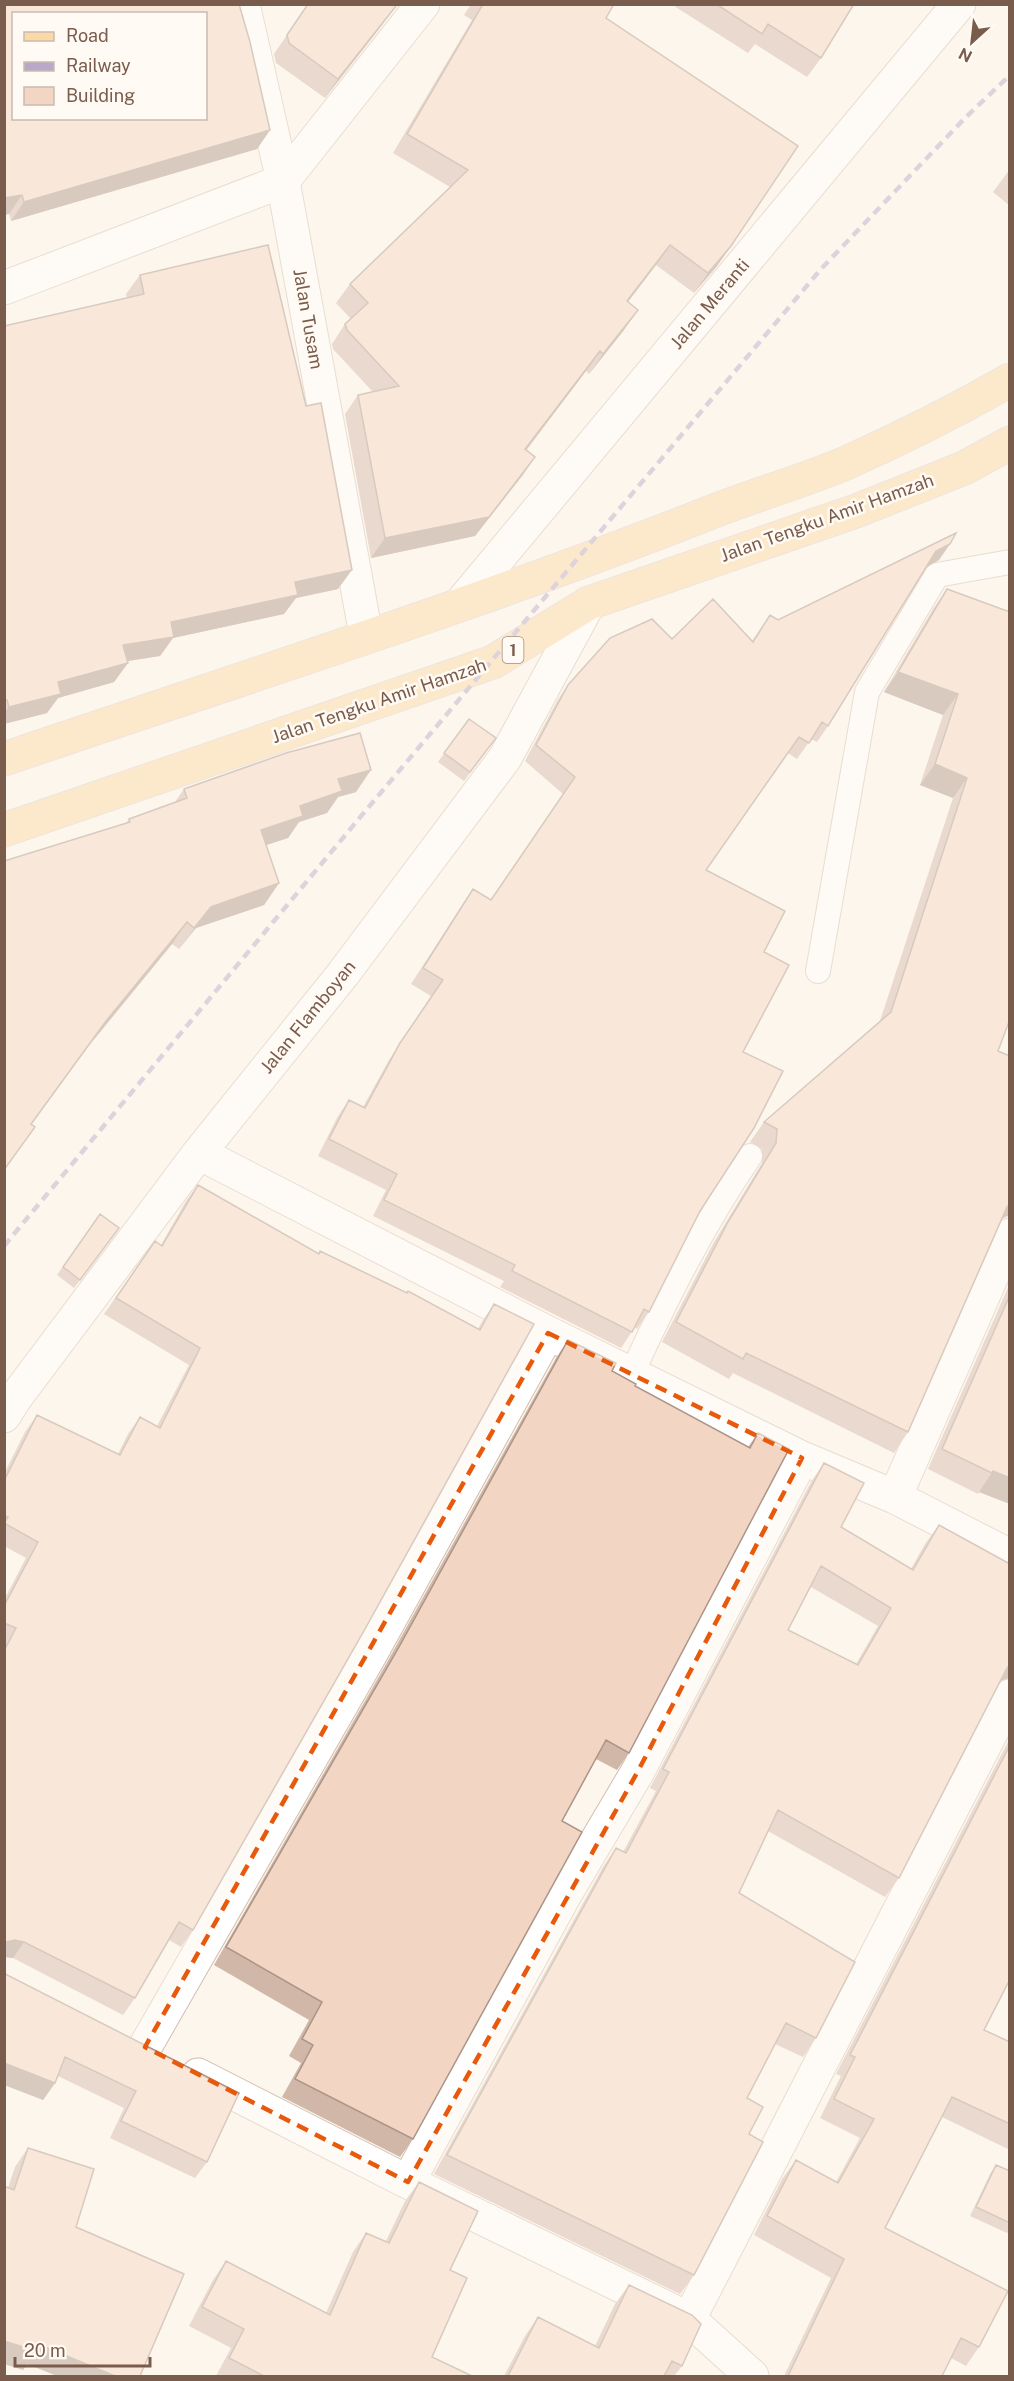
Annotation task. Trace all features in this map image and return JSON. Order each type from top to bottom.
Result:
[{"type":"main road","points":[[4,759],[461,603],[568,569],[843,464],[950,415],[1010,380]]},
{"type":"main road","name":"Jalan Tengku Amir Hamzah","points":[[4,830],[493,662],[589,603],[856,511],[964,468],[1010,443]]},
{"type":"street","name":"Jalan Tusam","points":[[243,4],[283,181],[366,636]]},
{"type":"street","points":[[4,288],[283,181],[423,4]]},
{"type":"street","name":"Jalan Meranti","points":[[461,603],[959,4]]},
{"type":"street","name":"Jalan Flamboyan","points":[[4,1416],[199,1153],[343,974],[505,758],[589,603]]},
{"type":"street","points":[[199,1153],[548,1333],[802,1458],[895,1497],[1010,1556]]},
{"type":"street","points":[[895,1497],[1010,1235]]},
{"type":"street","points":[[145,2047],[375,1644],[548,1333]]},
{"type":"street","points":[[408,2182],[564,1896],[638,1771],[802,1458]]},
{"type":"street","points":[[689,2319],[1010,1696]]},
{"type":"street","points":[[115,2032],[408,2182],[689,2319],[752,2376]]},
{"type":"lane","points":[[819,972],[867,692],[937,575],[1010,562]]},
{"type":"lane","points":[[633,1373],[669,1292],[697,1241],[750,1156]]},
{"type":"highlighted area","points":[[548,1333],[802,1458],[638,1771],[408,2182],[145,2047]]},
{"type":"building","points":[[4,4],[239,4],[270,130],[24,202],[22,195],[4,198]]},
{"type":"building","points":[[308,4],[394,4],[396,6],[338,79],[289,43],[287,35]]},
{"type":"building","points":[[483,4],[614,4],[606,18],[798,146],[731,246],[708,273],[670,245],[627,301],[638,310],[603,354],[600,351],[525,449],[535,457],[489,517],[385,538],[358,395],[399,386],[347,330],[345,324],[368,303],[350,284],[468,170],[407,134]]},
{"type":"building","points":[[716,4],[854,4],[821,58],[768,24],[762,34]]},
{"type":"building","points":[[268,245],[306,406],[321,403],[352,570],[295,582],[298,595],[171,622],[174,637],[123,645],[128,663],[58,682],[61,694],[9,707],[7,700],[4,701],[4,326],[144,294],[140,275]]},
{"type":"building","points":[[956,533],[950,544],[936,551],[828,726],[822,722],[809,743],[799,737],[706,870],[785,911],[764,952],[789,965],[743,1052],[783,1071],[754,1128],[700,1211],[649,1312],[644,1309],[632,1332],[512,1271],[515,1265],[384,1200],[397,1174],[329,1139],[349,1100],[365,1108],[400,1043],[443,980],[423,968],[473,889],[491,900],[575,777],[536,745],[568,685],[610,638],[652,619],[672,639],[713,599],[753,642],[770,615],[778,620]]},
{"type":"building","points":[[947,589],[1010,612],[1010,1019],[998,1051],[1010,1056],[1010,1204],[908,1432],[746,1353],[743,1359],[676,1322],[728,1222],[776,1143],[777,1129],[764,1122],[891,1012],[967,778],[935,764],[958,694],[898,672]]},
{"type":"building","points":[[469,719],[496,738],[470,772],[444,753]]},
{"type":"building","points":[[360,733],[371,770],[338,779],[342,791],[300,806],[303,816],[261,830],[279,883],[211,907],[194,928],[187,922],[106,1021],[31,1124],[35,1127],[4,1170],[4,861],[130,822],[129,819],[187,798],[184,789],[286,753]]},
{"type":"building","points":[[198,1185],[319,1254],[320,1251],[407,1293],[408,1291],[480,1330],[494,1304],[534,1324],[365,1629],[193,1930],[179,1922],[135,1998],[24,1942],[15,1940],[4,1944],[4,1651],[16,1628],[4,1623],[4,1606],[38,1542],[4,1523],[8,1517],[4,1516],[4,1481],[37,1415],[120,1455],[140,1417],[160,1428],[200,1348],[116,1298],[155,1241],[162,1246]]},
{"type":"building","points":[[100,1214],[119,1228],[80,1280],[63,1267]]},
{"type":"building","points":[[1010,1295],[1010,1478],[993,1471],[992,1473],[942,1449]]},
{"type":"building","points":[[568,1340],[616,1363],[612,1371],[636,1384],[635,1386],[750,1448],[758,1433],[789,1449],[629,1753],[606,1740],[562,1821],[582,1832],[413,2139],[295,2079],[313,2045],[302,2039],[322,2002],[226,1947],[399,1647]]},
{"type":"building","points":[[824,1463],[864,1483],[841,1527],[913,1570],[939,1525],[1010,1564],[1010,1665],[899,1878],[778,1810],[739,1893],[855,1962],[816,2038],[786,2023],[747,2098],[763,2107],[749,2134],[763,2142],[694,2275],[447,2155],[616,1848],[626,1853],[669,1772],[663,1769]],"holes":[[[821,1566],[891,1608],[858,1665],[788,1630]]]},
{"type":"building","points":[[1010,1745],[1010,1979],[984,2030],[1010,2042],[1010,2124],[952,2097],[885,2228],[1008,2291],[979,2347],[961,2338],[942,2376],[788,2376],[844,2259],[767,2216],[796,2160],[838,2183],[874,2119],[834,2099],[855,2057],[850,2055]]},
{"type":"building","points":[[4,1972],[239,2093],[207,2162],[121,2121],[136,2091],[65,2057],[55,2083],[4,2063]]},
{"type":"building","points":[[28,2148],[94,2169],[76,2227],[184,2274],[140,2376],[115,2376],[38,2344],[36,2351],[4,2341],[4,2186],[14,2190]]},
{"type":"building","points":[[996,2165],[1010,2171],[1010,2223],[976,2207]]},
{"type":"building","points":[[419,2182],[478,2211],[450,2270],[467,2278],[432,2357],[472,2376],[264,2376],[229,2358],[244,2329],[202,2307],[226,2261],[330,2315],[366,2233],[389,2243]]},
{"type":"building","points":[[629,2285],[692,2315],[701,2324],[682,2366],[672,2361],[664,2376],[508,2376],[538,2317],[599,2348]]},
{"type":"railway","points":[[4,1246],[362,815],[821,269],[966,117],[1010,75]]}]
